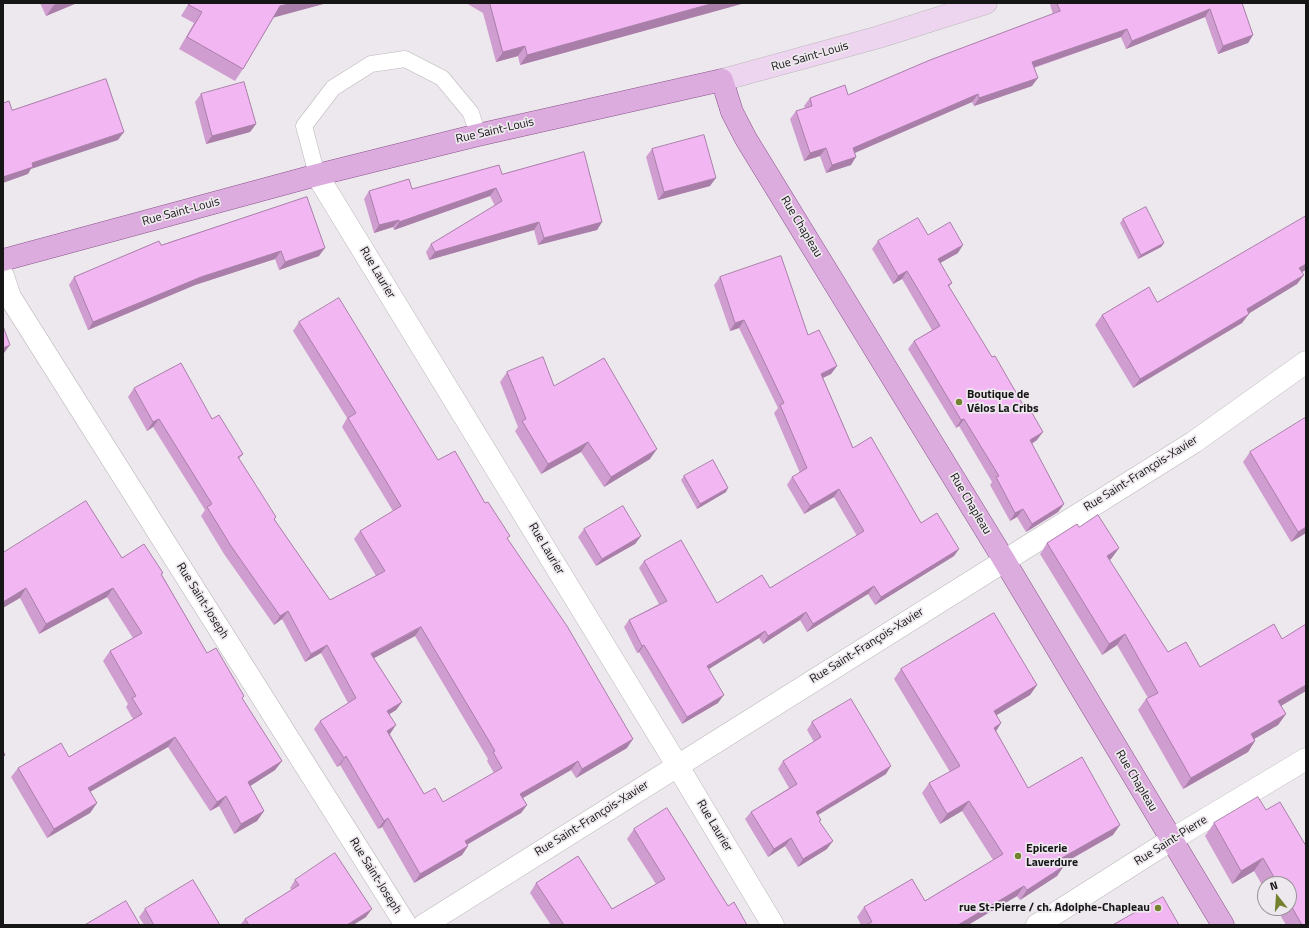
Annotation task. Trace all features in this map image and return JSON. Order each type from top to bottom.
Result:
[{"type":"main road","name":"Rue Saint-Louis","points":[[3,260],[317,175],[478,135],[722,80],[879,37],[986,3]]},
{"type":"main road","name":"Rue Chapleau","points":[[722,80],[732,112],[746,139],[1004,560],[1223,925]]},
{"type":"street","name":"Rue Laurier","points":[[317,175],[773,925]]},
{"type":"street","name":"Rue Saint-Joseph","points":[[3,276],[10,296],[406,925]]},
{"type":"street","name":"Rue Saint-François-Xavier","points":[[424,925],[1194,442],[1306,362]]},
{"type":"street","name":"Rue Saint-Pierre","points":[[1038,925],[1171,840],[1306,759]]},
{"type":"lane","points":[[317,175],[304,126],[333,88],[371,64],[405,59],[442,78],[471,114],[478,135]]},
{"type":"building","points":[[190,3],[292,3],[280,6],[243,69],[187,37],[202,12],[189,5]]},
{"type":"building","points":[[490,3],[714,3],[527,55],[525,46],[503,52]]},
{"type":"building","points":[[1057,3],[1242,3],[1253,35],[1223,46],[1210,9],[1132,41],[1127,29],[1032,62],[1038,78],[979,98],[978,94],[853,148],[856,157],[832,165],[826,148],[810,153],[796,111],[812,106],[810,98],[845,85],[848,95],[930,60],[1060,11]]},
{"type":"building","points":[[106,79],[124,132],[32,163],[33,167],[3,177],[3,103],[9,101],[12,110]]},
{"type":"building","points":[[244,82],[256,124],[212,136],[201,94]]},
{"type":"building","points":[[704,135],[716,178],[664,192],[652,149]]},
{"type":"building","points":[[584,152],[602,222],[544,238],[539,222],[435,252],[431,244],[502,201],[496,188],[399,222],[399,220],[379,225],[369,191],[409,179],[412,189],[499,165],[502,174]]},
{"type":"building","points":[[307,197],[325,248],[285,262],[281,251],[201,277],[93,322],[74,277],[159,241],[161,245]]},
{"type":"building","points":[[1146,207],[1164,243],[1141,255],[1123,219]]},
{"type":"building","points":[[1306,216],[1306,264],[1299,268],[1304,275],[1247,309],[1249,314],[1140,379],[1102,315],[1149,287],[1157,302]]},
{"type":"building","points":[[918,218],[928,235],[950,222],[963,245],[938,259],[952,283],[948,285],[992,357],[995,356],[1025,408],[1028,406],[1043,432],[1030,440],[1064,504],[1032,524],[1023,509],[1015,513],[996,477],[999,476],[964,419],[961,420],[914,341],[940,326],[907,271],[898,276],[878,241]]},
{"type":"building","points":[[781,256],[808,335],[819,330],[837,366],[821,374],[853,448],[871,437],[921,523],[937,513],[959,549],[881,597],[874,586],[813,624],[806,612],[768,636],[765,631],[707,666],[724,695],[687,717],[644,645],[642,646],[629,620],[667,601],[644,561],[681,540],[717,603],[762,575],[770,588],[864,531],[839,489],[810,506],[792,477],[807,468],[780,405],[784,403],[744,320],[735,323],[720,277]]},
{"type":"building","points":[[339,298],[438,460],[455,451],[485,503],[488,502],[510,536],[507,538],[567,626],[633,739],[582,769],[578,761],[520,794],[527,805],[465,841],[468,846],[420,874],[388,818],[384,821],[346,756],[344,758],[320,721],[356,698],[327,645],[311,654],[288,611],[280,616],[231,546],[207,507],[212,504],[159,419],[153,422],[134,388],[181,363],[212,419],[219,415],[243,454],[238,457],[276,517],[274,519],[330,600],[385,571],[360,531],[401,506],[348,418],[356,413],[299,322]],"holes":[[[421,627],[495,751],[493,752],[502,768],[443,802],[435,788],[424,794],[387,731],[396,725],[387,711],[402,702],[371,654]]]},
{"type":"building","points":[[3,326],[10,345],[3,348]]},
{"type":"building","points":[[543,357],[554,386],[604,358],[657,449],[611,477],[588,442],[548,464],[522,421],[526,419],[507,372]]},
{"type":"building","points":[[1305,418],[1306,527],[1298,532],[1250,452]]},
{"type":"building","points":[[713,460],[728,488],[700,504],[684,476]]},
{"type":"building","points":[[86,501],[122,558],[144,544],[163,573],[161,574],[207,653],[216,648],[244,696],[242,698],[282,761],[248,782],[264,811],[241,824],[226,796],[217,802],[175,737],[88,788],[97,803],[54,829],[18,768],[61,743],[69,757],[142,714],[132,698],[136,696],[110,651],[142,633],[113,588],[46,624],[26,588],[3,602],[3,553]]},
{"type":"building","points":[[623,506],[641,536],[602,559],[584,529]]},
{"type":"building","points":[[1098,515],[1119,548],[1107,556],[1168,652],[1186,642],[1200,667],[1274,624],[1282,639],[1306,624],[1306,685],[1278,701],[1286,714],[1251,734],[1255,741],[1191,778],[1146,699],[1158,693],[1125,634],[1109,644],[1047,543],[1077,524],[1079,527]]},
{"type":"building","points":[[994,613],[1037,685],[994,711],[1001,723],[994,728],[1028,788],[1082,757],[1120,825],[1060,859],[1064,866],[1027,890],[1024,886],[958,925],[866,925],[872,922],[864,907],[912,879],[925,901],[1003,854],[969,801],[947,814],[929,783],[960,766],[901,669]]},
{"type":"building","points":[[851,699],[891,766],[816,812],[821,820],[819,821],[833,841],[803,859],[791,838],[774,849],[751,812],[797,784],[783,761],[821,737],[812,722]]},
{"type":"building","points":[[1258,797],[1266,810],[1280,802],[1306,846],[1306,925],[1302,925],[1297,916],[1297,876],[1273,876],[1263,858],[1241,871],[1214,823]]},
{"type":"building","points":[[667,808],[728,906],[734,902],[747,925],[564,925],[536,883],[578,856],[612,909],[665,879],[634,829]]},
{"type":"building","points":[[335,853],[372,909],[347,925],[249,925],[245,919],[299,885],[295,880]]},
{"type":"building","points":[[193,880],[220,925],[154,925],[145,909]]},
{"type":"building","points":[[1163,897],[1179,925],[1113,925]]},
{"type":"building","points":[[126,901],[140,925],[85,925]]},
{"type":"place","name":"Boutique de Vélos La Cribs","points":[[959,402]]},
{"type":"place","name":"Epicerie Laverdure","points":[[1018,856]]},
{"type":"place","name":"rue St-Pierre / ch. Adolphe-Chapleau","points":[[1158,908]]}]
